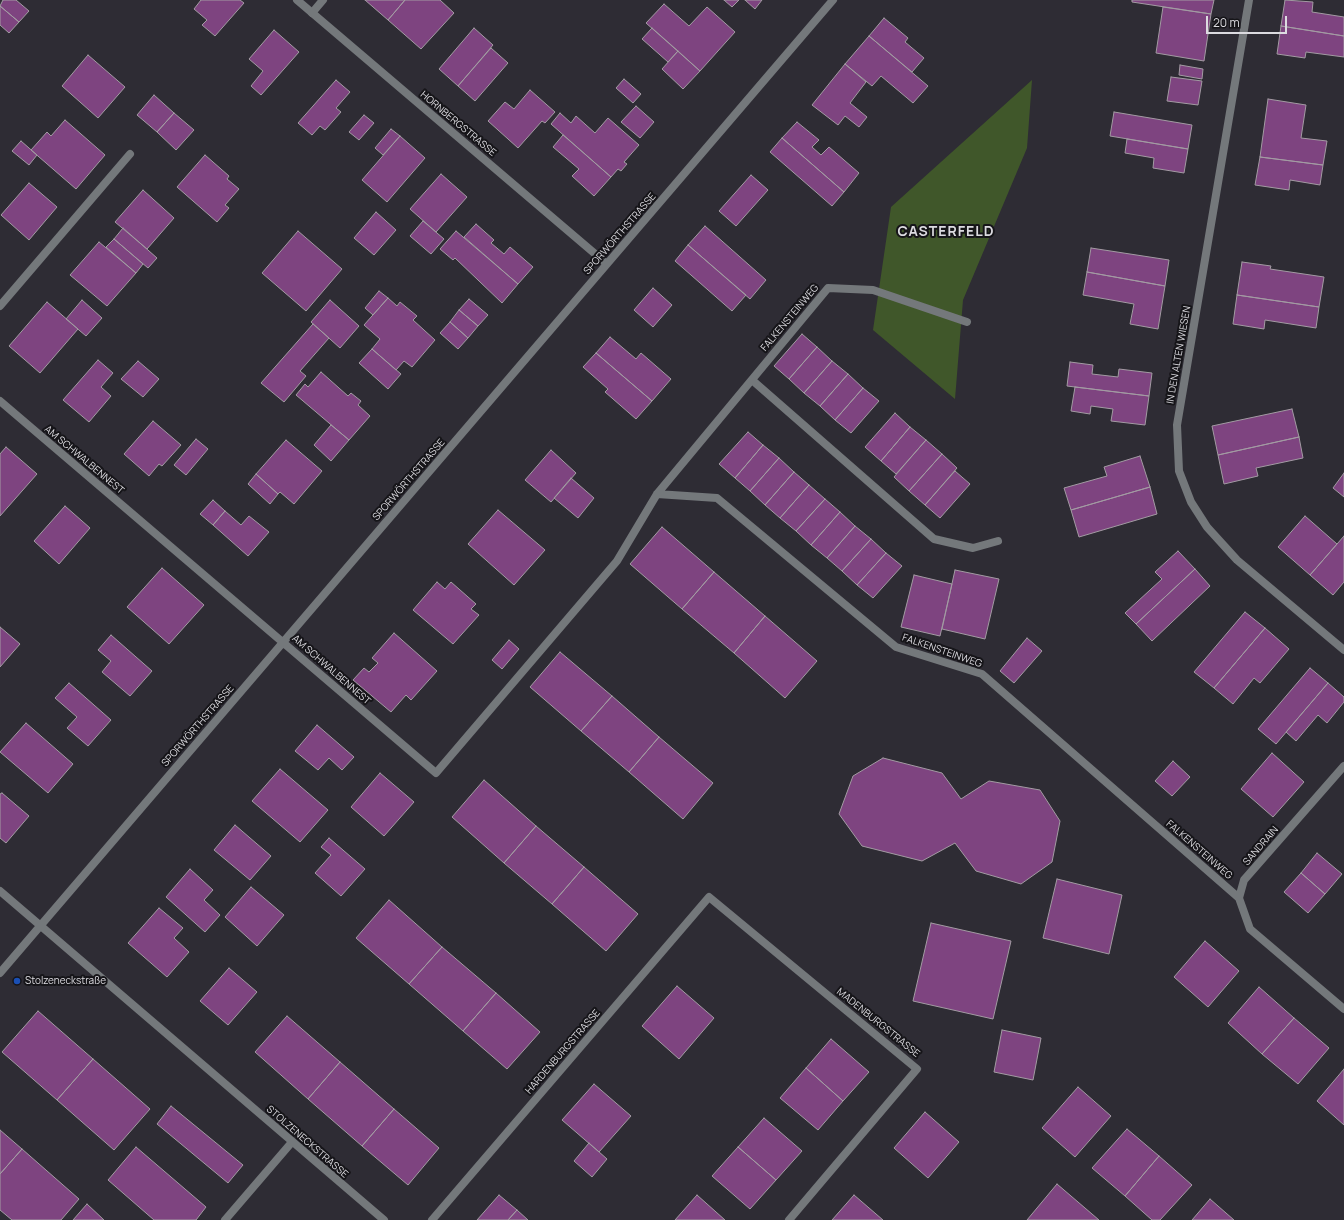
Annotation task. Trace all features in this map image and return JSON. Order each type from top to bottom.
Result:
[{"type":"street","name":"HORNBERGSTRASSE","points":[[297,0],[607,264]]},
{"type":"street","points":[[312,13],[323,0]]},
{"type":"street","name":"SPORWÖRTHSTRASSE","points":[[0,973],[833,0]]},
{"type":"street","name":"IN DEN ALTEN WIESEN","points":[[1249,0],[1177,425],[1179,471],[1191,502],[1199,515],[1207,527],[1237,560],[1344,650]]},
{"type":"street","points":[[0,306],[130,154]]},
{"type":"street","name":"FALKENSTEINWEG","points":[[617,561],[656,494],[828,288],[873,290],[967,322]]},
{"type":"street","points":[[752,380],[934,539],[972,548],[998,541]]},
{"type":"street","name":"AM SCHWALBENNEST","points":[[0,401],[436,773],[617,561]]},
{"type":"street","name":"FALKENSTEINWEG","points":[[656,494],[717,498],[896,647],[982,674],[1239,898]]},
{"type":"street","name":"SANDRAIN","points":[[1239,898],[1244,880],[1344,766]]},
{"type":"street","name":"STOLZENECKSTRASSE","points":[[0,891],[384,1220]]},
{"type":"street","name":"HARDENBURGSTRASSE","points":[[432,1220],[709,897]]},
{"type":"street","name":"MADENBURGSTRASSE","points":[[709,897],[917,1068],[789,1220]]},
{"type":"street","points":[[1239,898],[1250,929],[1344,1009]]},
{"type":"street","points":[[225,1220],[292,1142]]},
{"type":"green space","points":[[1032,80],[1027,148],[963,300],[955,399],[873,330],[891,207]]},
{"type":"building","points":[[3,0],[16,0],[29,11],[19,22],[0,6]]},
{"type":"building","points":[[201,0],[240,0],[244,3],[215,36],[202,25],[207,20],[194,9]]},
{"type":"building","points":[[365,0],[405,0],[388,20]]},
{"type":"building","points":[[405,0],[440,0],[454,13],[421,49],[388,20]]},
{"type":"building","points":[[724,0],[739,0],[732,7]]},
{"type":"building","points":[[745,0],[762,0],[755,9]]},
{"type":"building","points":[[1132,0],[1214,0],[1211,14],[1132,2]]},
{"type":"building","points":[[1285,0],[1313,2],[1312,12],[1344,17],[1344,36],[1281,26]]},
{"type":"building","points":[[664,4],[689,26],[707,7],[735,32],[700,71],[646,23]]},
{"type":"building","points":[[0,6],[19,22],[9,33],[0,25]]},
{"type":"building","points":[[1163,7],[1211,14],[1204,61],[1156,53]]},
{"type":"building","points":[[884,18],[908,38],[905,42],[924,58],[912,72],[869,36]]},
{"type":"building","points":[[1281,26],[1344,36],[1344,57],[1306,52],[1305,58],[1277,54]]},
{"type":"building","points":[[474,28],[493,45],[458,86],[439,69]]},
{"type":"building","points":[[652,28],[678,51],[668,62],[642,39]]},
{"type":"building","points":[[274,30],[299,52],[261,95],[251,86],[263,71],[249,59]]},
{"type":"building","points":[[869,36],[928,86],[913,103],[881,76],[872,86],[845,64]]},
{"type":"building","points":[[491,48],[508,63],[475,101],[458,86]]},
{"type":"building","points":[[678,51],[700,71],[683,89],[662,69]]},
{"type":"building","points":[[88,55],[125,87],[98,118],[62,86]]},
{"type":"building","points":[[845,64],[866,82],[850,103],[867,117],[859,127],[845,116],[838,125],[812,105]]},
{"type":"building","points":[[1180,65],[1203,69],[1202,79],[1179,75]]},
{"type":"building","points":[[1171,77],[1202,81],[1198,105],[1167,101]]},
{"type":"building","points":[[624,79],[641,94],[633,103],[616,88]]},
{"type":"building","points":[[336,80],[350,92],[336,108],[341,112],[325,130],[320,126],[312,135],[298,123]]},
{"type":"building","points":[[530,90],[555,112],[545,123],[542,121],[518,148],[488,121],[505,102],[514,109]]},
{"type":"building","points":[[154,95],[174,113],[157,132],[137,115]]},
{"type":"building","points":[[1268,99],[1306,105],[1301,138],[1327,141],[1323,165],[1260,157]]},
{"type":"building","points":[[636,106],[654,122],[640,138],[621,122]]},
{"type":"building","points":[[1114,112],[1192,125],[1188,149],[1110,136]]},
{"type":"building","points":[[174,113],[194,130],[176,150],[157,132]]},
{"type":"building","points":[[560,113],[571,123],[576,116],[595,133],[608,118],[639,145],[624,162],[627,164],[621,171],[618,169],[611,177],[551,124]]},
{"type":"building","points":[[364,115],[374,123],[359,140],[349,132]]},
{"type":"building","points":[[65,120],[105,155],[76,189],[31,150],[47,132],[51,136]]},
{"type":"building","points":[[797,122],[819,140],[812,147],[821,155],[829,147],[859,173],[844,192],[782,138]]},
{"type":"building","points":[[391,129],[400,136],[383,155],[375,148]]},
{"type":"building","points":[[563,135],[611,177],[594,196],[572,176],[579,169],[553,147]]},
{"type":"building","points":[[400,136],[425,158],[387,202],[362,180]]},
{"type":"building","points":[[782,138],[844,192],[832,206],[770,152]]},
{"type":"building","points":[[1127,139],[1188,149],[1184,173],[1153,168],[1154,158],[1125,153]]},
{"type":"building","points":[[21,141],[37,155],[29,165],[12,151]]},
{"type":"building","points":[[205,155],[229,176],[227,179],[239,189],[225,205],[229,208],[217,222],[177,187]]},
{"type":"building","points":[[1260,157],[1323,165],[1320,185],[1290,180],[1289,190],[1255,185]]},
{"type":"building","points":[[441,174],[467,197],[436,232],[410,209]]},
{"type":"building","points":[[751,175],[768,190],[736,226],[719,211]]},
{"type":"building","points":[[29,183],[57,207],[29,240],[1,215]]},
{"type":"building","points":[[143,190],[174,218],[147,249],[115,222]]},
{"type":"building","points":[[376,212],[396,230],[374,255],[354,238]]},
{"type":"building","points":[[423,221],[444,239],[431,254],[410,236]]},
{"type":"building","points":[[476,224],[494,240],[491,243],[504,254],[510,247],[533,267],[518,284],[464,237]]},
{"type":"building","points":[[705,226],[766,280],[750,299],[688,245]]},
{"type":"building","points":[[123,228],[157,258],[148,268],[114,239]]},
{"type":"building","points":[[298,231],[342,269],[306,311],[262,273]]},
{"type":"building","points":[[456,231],[518,284],[502,303],[455,258],[453,260],[440,249]]},
{"type":"building","points":[[114,239],[143,264],[136,273],[106,247]]},
{"type":"building","points":[[99,242],[136,273],[107,306],[70,275]]},
{"type":"building","points":[[688,245],[746,295],[732,311],[675,261]]},
{"type":"building","points":[[1091,248],[1169,260],[1165,286],[1087,272]]},
{"type":"building","points":[[1242,262],[1271,266],[1270,269],[1324,277],[1319,307],[1237,295]]},
{"type":"building","points":[[1087,272],[1165,286],[1158,329],[1130,324],[1134,304],[1083,295]]},
{"type":"building","points":[[653,288],[672,305],[653,327],[634,310]]},
{"type":"building","points":[[379,291],[388,298],[373,315],[365,308]]},
{"type":"building","points":[[1237,295],[1319,307],[1316,328],[1265,320],[1264,329],[1233,324]]},
{"type":"building","points":[[388,298],[397,306],[400,302],[417,316],[413,320],[435,340],[412,367],[404,361],[396,370],[372,349],[380,339],[364,325]]},
{"type":"building","points":[[469,299],[488,315],[478,326],[459,310]]},
{"type":"building","points":[[82,300],[102,318],[86,336],[66,319]]},
{"type":"building","points":[[330,300],[359,326],[340,348],[311,322]]},
{"type":"building","points":[[47,302],[78,329],[40,373],[9,346]]},
{"type":"building","points":[[459,310],[478,326],[468,338],[450,322]]},
{"type":"building","points":[[450,322],[468,338],[458,349],[440,333]]},
{"type":"building","points":[[313,324],[329,338],[300,371],[306,376],[284,402],[261,383]]},
{"type":"building","points":[[802,334],[817,347],[789,379],[774,366]]},
{"type":"building","points":[[610,337],[636,359],[641,353],[671,379],[652,401],[596,353]]},
{"type":"building","points":[[817,347],[832,361],[804,393],[789,379]]},
{"type":"building","points":[[372,349],[401,374],[388,389],[359,363]]},
{"type":"building","points":[[596,353],[652,401],[636,419],[605,392],[608,389],[583,367]]},
{"type":"building","points":[[98,360],[113,373],[101,387],[111,396],[89,422],[63,400]]},
{"type":"building","points":[[138,361],[159,379],[143,397],[121,379]]},
{"type":"building","points":[[832,361],[848,374],[820,406],[804,393]]},
{"type":"building","points":[[1070,362],[1093,365],[1092,374],[1118,377],[1119,369],[1152,373],[1149,396],[1067,386]]},
{"type":"building","points":[[321,372],[348,396],[351,393],[361,401],[358,405],[370,416],[349,440],[296,395],[305,384],[308,387]]},
{"type":"building","points":[[848,374],[863,388],[835,420],[820,406]]},
{"type":"building","points":[[1075,387],[1149,396],[1145,425],[1111,421],[1113,409],[1091,406],[1090,414],[1071,411]]},
{"type":"building","points":[[863,388],[879,401],[851,433],[835,420]]},
{"type":"building","points":[[1292,409],[1299,437],[1218,455],[1212,426]]},
{"type":"building","points":[[895,413],[910,427],[881,461],[865,447]]},
{"type":"building","points":[[153,421],[181,445],[162,466],[159,464],[149,476],[124,454]]},
{"type":"building","points":[[331,425],[349,440],[331,461],[314,445]]},
{"type":"building","points":[[910,427],[926,440],[896,474],[881,461]]},
{"type":"building","points":[[748,432],[763,445],[735,478],[719,464]]},
{"type":"building","points":[[1299,437],[1303,458],[1256,468],[1258,476],[1224,484],[1218,455]]},
{"type":"building","points":[[196,439],[208,449],[186,475],[174,465]]},
{"type":"building","points":[[286,440],[322,471],[294,504],[280,492],[278,494],[256,474]]},
{"type":"building","points":[[926,440],[942,454],[909,491],[894,477]]},
{"type":"building","points":[[763,445],[779,458],[750,491],[735,478]]},
{"type":"building","points":[[6,447],[37,474],[0,516],[0,454]]},
{"type":"building","points":[[551,450],[576,473],[551,502],[525,480]]},
{"type":"building","points":[[942,454],[957,468],[925,505],[909,491]]},
{"type":"building","points":[[1140,456],[1150,487],[1071,510],[1064,488],[1107,476],[1104,467]]},
{"type":"building","points":[[779,458],[794,472],[765,505],[750,491]]},
{"type":"building","points":[[955,471],[970,484],[940,518],[925,505]]},
{"type":"building","points":[[794,472],[809,485],[780,518],[765,505]]},
{"type":"building","points":[[1344,473],[1344,497],[1333,488]]},
{"type":"building","points":[[256,474],[278,494],[270,504],[248,484]]},
{"type":"building","points":[[571,478],[594,498],[578,518],[554,498]]},
{"type":"building","points":[[809,485],[825,499],[796,531],[780,518]]},
{"type":"building","points":[[1150,487],[1157,514],[1079,537],[1071,510]]},
{"type":"building","points":[[825,499],[840,512],[811,545],[796,531]]},
{"type":"building","points":[[213,500],[225,511],[213,525],[200,514]]},
{"type":"building","points":[[65,506],[90,528],[59,564],[34,541]]},
{"type":"building","points":[[498,510],[545,550],[514,585],[468,544]]},
{"type":"building","points":[[225,511],[241,525],[249,516],[269,532],[248,556],[213,525]]},
{"type":"building","points":[[840,512],[855,526],[827,558],[811,545]]},
{"type":"building","points":[[1305,516],[1337,544],[1310,575],[1278,547]]},
{"type":"building","points":[[855,526],[871,539],[842,571],[827,558]]},
{"type":"building","points":[[662,527],[714,572],[682,609],[630,564]]},
{"type":"building","points":[[1344,536],[1344,582],[1333,595],[1310,575]]},
{"type":"building","points":[[871,539],[886,553],[857,585],[842,571]]},
{"type":"building","points":[[1178,551],[1195,569],[1136,624],[1125,613],[1162,579],[1155,572]]},
{"type":"building","points":[[886,553],[902,566],[873,598],[857,585]]},
{"type":"building","points":[[162,568],[204,605],[169,644],[127,607]]},
{"type":"building","points":[[1195,569],[1210,586],[1152,641],[1136,624]]},
{"type":"building","points":[[955,570],[999,579],[985,639],[942,629]]},
{"type":"building","points":[[714,572],[765,616],[734,653],[682,609]]},
{"type":"building","points":[[914,575],[952,584],[940,636],[901,627]]},
{"type":"building","points":[[437,582],[445,589],[451,582],[476,604],[471,609],[479,615],[453,644],[413,610]]},
{"type":"building","points":[[1245,612],[1265,628],[1214,688],[1194,672]]},
{"type":"building","points":[[765,616],[817,661],[785,698],[734,653]]},
{"type":"building","points":[[0,627],[20,644],[0,667]]},
{"type":"building","points":[[1265,628],[1289,649],[1260,683],[1254,678],[1233,704],[1214,688]]},
{"type":"building","points":[[394,633],[437,671],[411,700],[406,695],[391,712],[353,680],[364,668],[369,672],[378,663],[372,658]]},
{"type":"building","points":[[111,635],[152,671],[130,696],[102,672],[111,661],[98,650]]},
{"type":"building","points":[[1027,638],[1042,651],[1014,683],[1000,671]]},
{"type":"building","points":[[509,640],[519,649],[502,669],[492,660]]},
{"type":"building","points":[[560,652],[612,696],[581,731],[530,687]]},
{"type":"building","points":[[1310,668],[1328,683],[1276,744],[1258,729]]},
{"type":"building","points":[[69,683],[111,720],[88,746],[67,728],[77,717],[55,698]]},
{"type":"building","points":[[1328,683],[1344,697],[1344,702],[1327,723],[1318,715],[1296,741],[1286,732]]},
{"type":"building","points":[[612,696],[659,737],[629,772],[581,731]]},
{"type":"building","points":[[26,723],[73,764],[48,793],[0,752]]},
{"type":"building","points":[[317,725],[354,757],[342,770],[329,758],[318,770],[295,751]]},
{"type":"building","points":[[659,737],[713,783],[683,819],[629,772]]},
{"type":"building","points":[[1272,753],[1304,782],[1273,817],[1241,789]]},
{"type":"building","points":[[883,758],[942,773],[961,799],[989,781],[1040,790],[1060,821],[1052,862],[1021,884],[976,871],[955,843],[922,861],[862,846],[839,814],[853,776]]},
{"type":"building","points":[[1173,761],[1190,777],[1172,796],[1155,781]]},
{"type":"building","points":[[280,769],[328,810],[300,842],[252,801]]},
{"type":"building","points":[[380,773],[414,802],[384,836],[351,807]]},
{"type":"building","points":[[484,780],[536,826],[504,863],[452,817]]},
{"type":"building","points":[[2,793],[29,816],[6,843],[0,838],[0,794]]},
{"type":"building","points":[[235,825],[271,856],[250,880],[214,850]]},
{"type":"building","points":[[536,826],[584,867],[552,904],[504,863]]},
{"type":"building","points":[[329,838],[365,869],[341,896],[315,873],[331,855],[321,847]]},
{"type":"building","points":[[1317,853],[1342,874],[1325,894],[1301,873]]},
{"type":"building","points":[[584,867],[638,914],[606,951],[552,904]]},
{"type":"building","points":[[190,869],[213,890],[204,900],[220,915],[205,932],[166,897]]},
{"type":"building","points":[[1301,873],[1325,894],[1308,913],[1284,892]]},
{"type":"building","points":[[1057,879],[1122,895],[1109,954],[1043,938]]},
{"type":"building","points":[[251,887],[284,915],[257,946],[225,917]]},
{"type":"building","points":[[389,900],[442,947],[409,984],[356,938]]},
{"type":"building","points":[[159,908],[183,928],[174,938],[189,952],[167,977],[128,943]]},
{"type":"building","points":[[931,923],[1011,941],[993,1019],[913,1001]]},
{"type":"building","points":[[1205,941],[1239,971],[1208,1007],[1174,977]]},
{"type":"building","points":[[442,947],[496,993],[463,1031],[409,984]]},
{"type":"building","points":[[229,968],[257,992],[228,1025],[200,1001]]},
{"type":"building","points":[[677,986],[714,1018],[679,1059],[642,1026]]},
{"type":"building","points":[[1259,987],[1294,1018],[1262,1054],[1228,1023]]},
{"type":"building","points":[[496,993],[540,1032],[507,1069],[463,1031]]},
{"type":"building","points":[[38,1011],[93,1059],[57,1100],[2,1052]]},
{"type":"building","points":[[287,1016],[340,1062],[308,1099],[255,1052]]},
{"type":"building","points":[[1294,1018],[1329,1048],[1298,1084],[1262,1054]]},
{"type":"building","points":[[1002,1030],[1041,1038],[1033,1080],[994,1072]]},
{"type":"building","points":[[831,1039],[869,1072],[843,1101],[806,1068]]},
{"type":"building","points":[[93,1059],[150,1109],[114,1150],[57,1100]]},
{"type":"building","points":[[340,1062],[394,1109],[362,1146],[308,1099]]},
{"type":"building","points":[[806,1068],[843,1101],[818,1130],[780,1098]]},
{"type":"building","points":[[1344,1069],[1344,1125],[1317,1101]]},
{"type":"building","points":[[594,1084],[631,1116],[599,1152],[562,1120]]},
{"type":"building","points":[[1078,1087],[1111,1116],[1075,1157],[1042,1128]]},
{"type":"building","points":[[171,1106],[243,1165],[228,1183],[157,1124]]},
{"type":"building","points":[[394,1109],[439,1148],[408,1185],[362,1146]]},
{"type":"building","points":[[925,1112],[959,1142],[928,1178],[894,1148]]},
{"type":"building","points":[[764,1118],[802,1151],[776,1180],[738,1147]]},
{"type":"building","points":[[1127,1129],[1159,1156],[1125,1196],[1092,1168]]},
{"type":"building","points":[[0,1130],[22,1149],[0,1174]]},
{"type":"building","points":[[589,1143],[607,1159],[592,1177],[574,1161]]},
{"type":"building","points":[[136,1147],[206,1207],[196,1220],[154,1220],[108,1180]]},
{"type":"building","points":[[738,1147],[776,1180],[750,1209],[712,1176]]},
{"type":"building","points":[[22,1149],[79,1199],[61,1220],[12,1220],[0,1210],[0,1174]]},
{"type":"building","points":[[1159,1156],[1192,1185],[1160,1220],[1152,1220],[1125,1196]]},
{"type":"building","points":[[1057,1184],[1099,1220],[1027,1220]]},
{"type":"building","points":[[499,1195],[517,1210],[508,1220],[477,1220]]},
{"type":"building","points":[[697,1195],[725,1220],[675,1220]]},
{"type":"building","points":[[854,1195],[883,1220],[832,1220]]},
{"type":"building","points":[[1210,1199],[1234,1220],[1192,1220]]},
{"type":"building","points":[[87,1204],[104,1220],[73,1220]]},
{"type":"building","points":[[517,1210],[528,1220],[508,1220]]},
{"type":"place","name":"Stolzeneckstraße","points":[[17,981]]},
{"type":"district","name":"CASTERFELD","points":[[946,232]]}]
